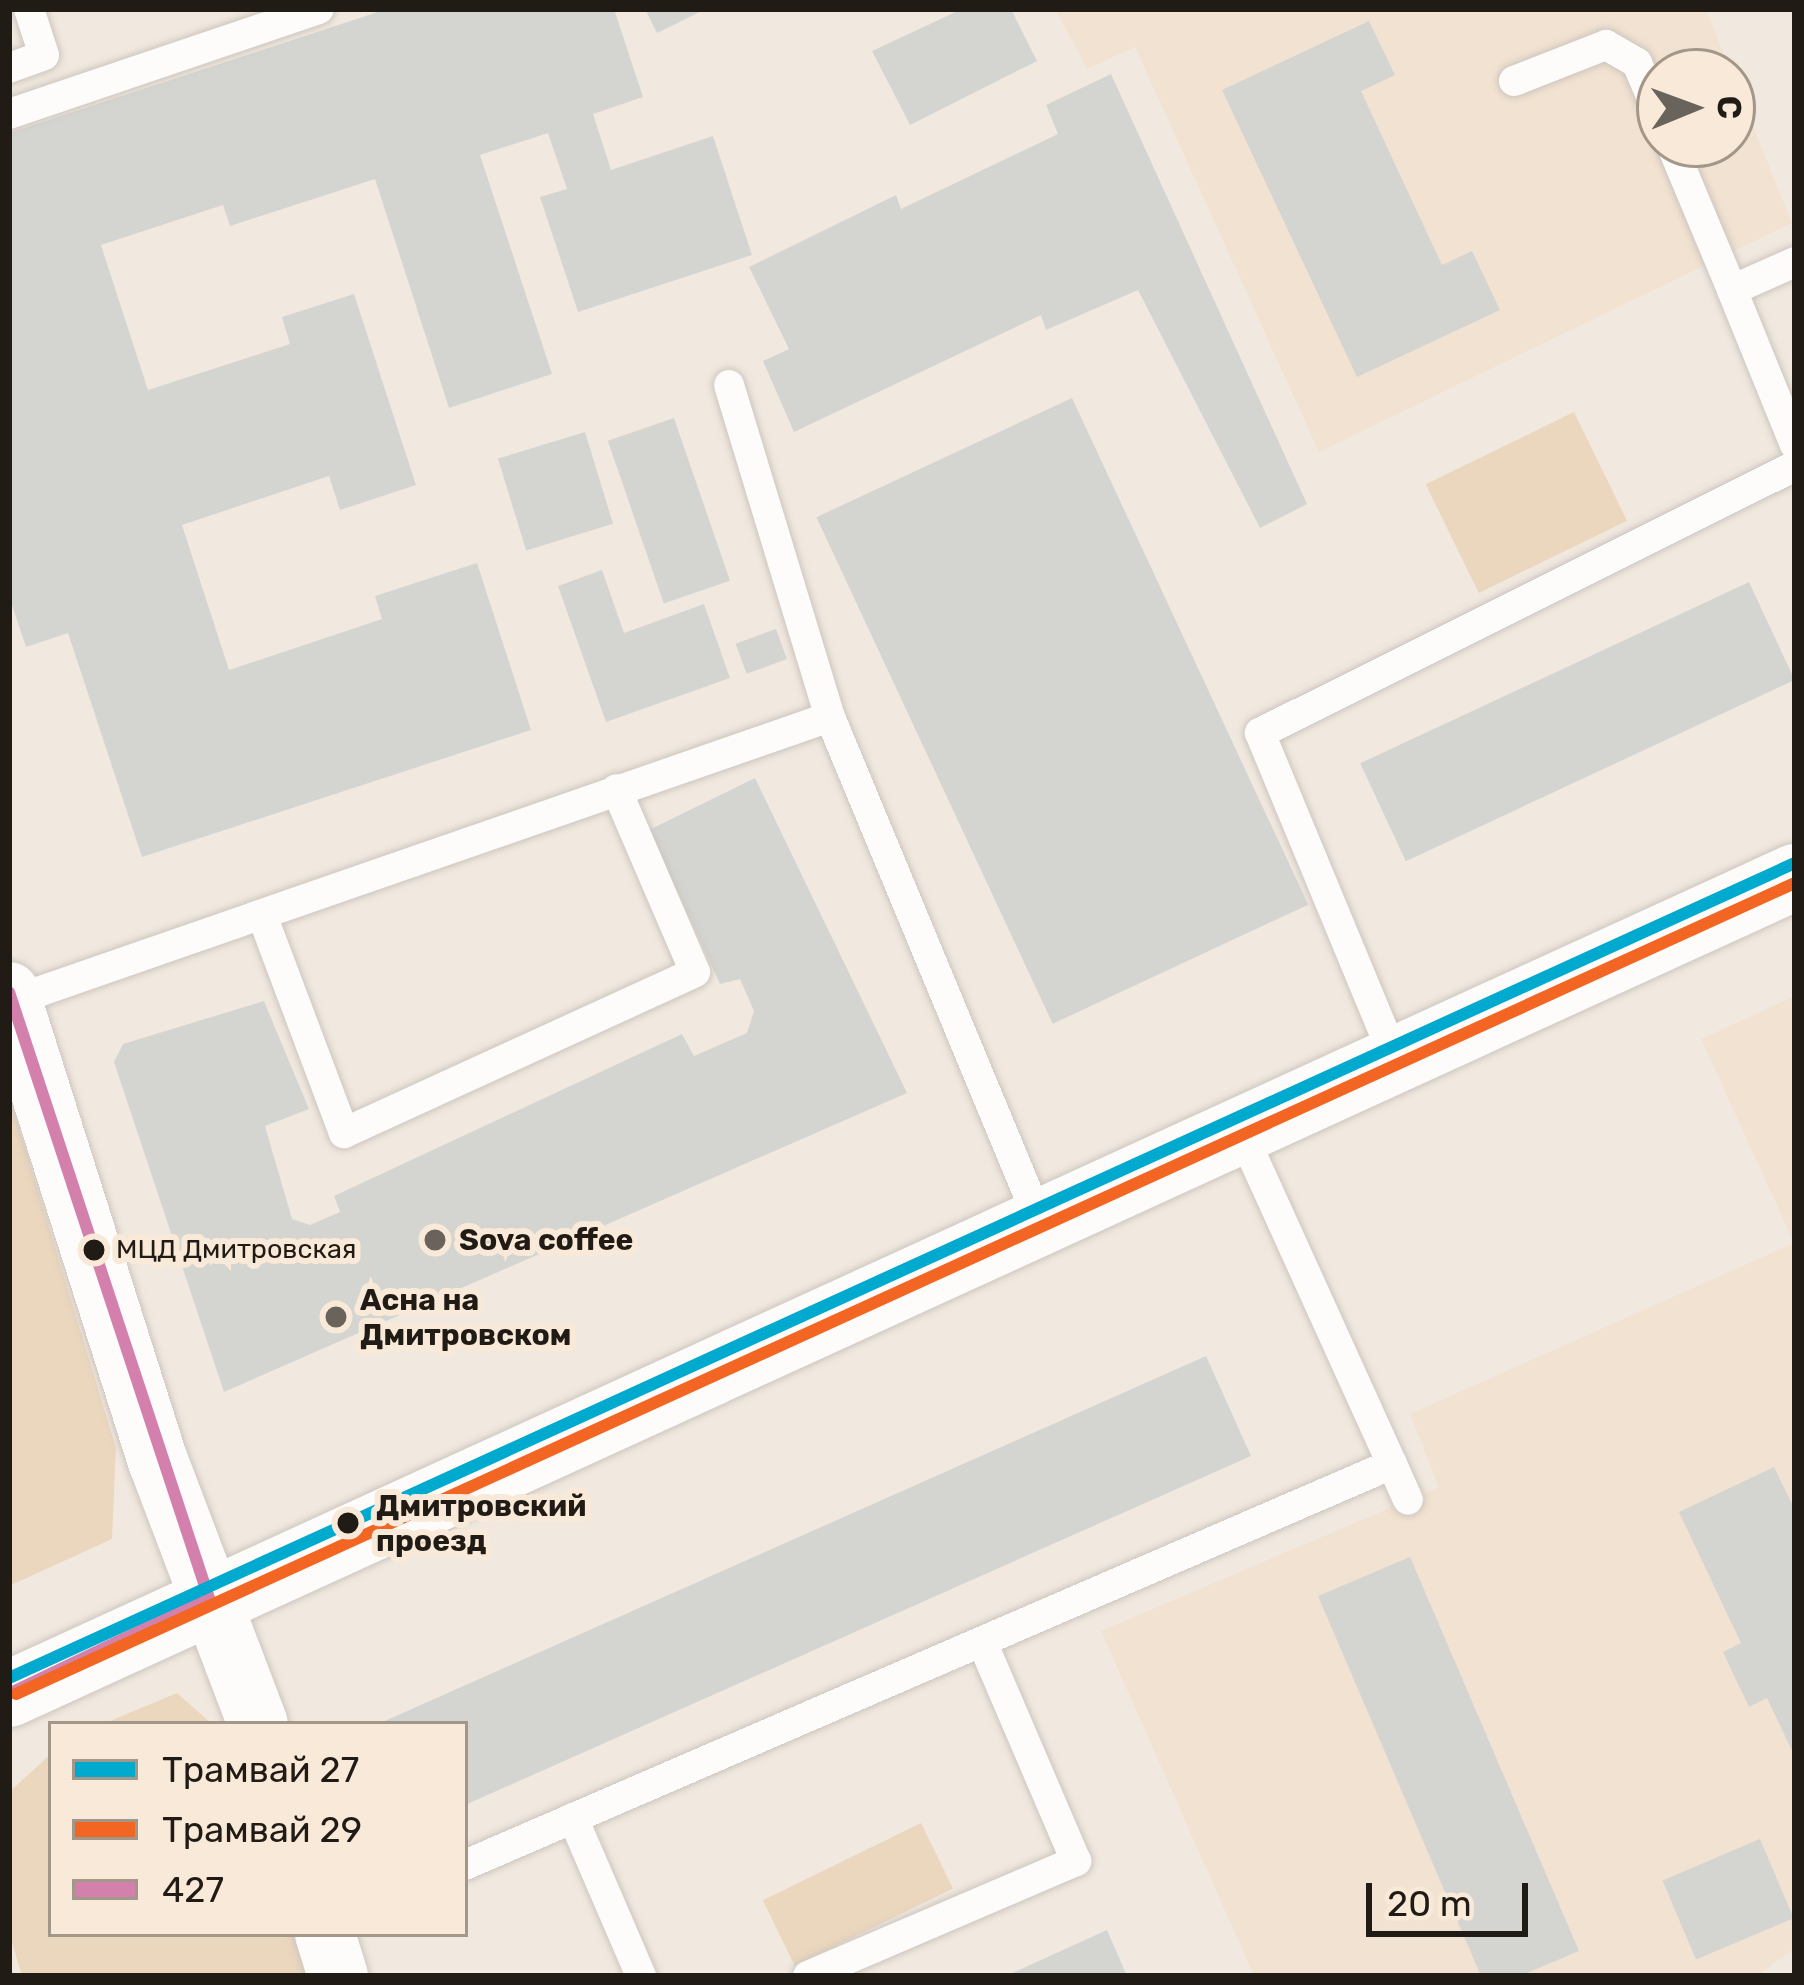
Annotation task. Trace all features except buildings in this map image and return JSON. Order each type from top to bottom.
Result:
[{"type":"street","points":[[9,1694],[209,1598],[1795,877]]},
{"type":"street","points":[[10,996],[209,1598],[256,1721]]},
{"type":"street","points":[[326,1937],[338,1976]]},
{"type":"lane","points":[[9,68],[44,55],[29,9]]},
{"type":"lane","points":[[9,114],[319,9]]},
{"type":"lane","points":[[1514,81],[1606,45],[1636,63]]},
{"type":"lane","points":[[1681,168],[1795,446]]},
{"type":"lane","points":[[1732,290],[1795,262]]},
{"type":"lane","points":[[729,385],[830,717],[1039,1220]]},
{"type":"lane","points":[[1395,1059],[1260,733],[1795,466]]},
{"type":"lane","points":[[10,996],[262,915],[830,717]]},
{"type":"lane","points":[[262,915],[344,1133],[695,972],[616,788]]},
{"type":"lane","points":[[1240,1129],[1408,1500]]},
{"type":"lane","points":[[468,1864],[984,1646],[1392,1464]]},
{"type":"lane","points":[[808,1976],[1076,1861],[984,1646]]},
{"type":"lane","points":[[573,1818],[641,1976]]},
{"type":"shaded area","points":[[1055,9],[1706,9],[1721,48],[1636,48],[1636,168],[1756,168],[1756,134],[1792,223],[1319,452],[1135,47],[1087,69]]},
{"type":"shaded area","points":[[1574,412],[1627,521],[1479,593],[1426,484]]},
{"type":"shaded area","points":[[1795,996],[1795,1948],[1757,1976],[1254,1976],[1101,1631],[1439,1487],[1410,1414],[1794,1243],[1701,1039]]},
{"type":"shaded area","points":[[9,1095],[116,1448],[112,1539],[9,1586]]},
{"type":"shaded area","points":[[177,1693],[209,1721],[110,1721]]},
{"type":"shaded area","points":[[48,1757],[48,1937],[299,1937],[310,1976],[22,1976],[9,1933],[9,1792]]},
{"type":"shaded area","points":[[921,1823],[953,1889],[795,1966],[763,1900]]},
{"type":"tram line","name":"27","points":[[9,1678],[1795,863]]},
{"type":"tram line","name":"29","points":[[16,1694],[1795,883]]},
{"type":"transit line","name":"427","points":[[9,992],[209,1598],[9,1694]]},
{"type":"place","name":"Sova coffee","points":[[435,1240]]},
{"type":"place","name":"МЦД Дмитровская","points":[[94,1250]]},
{"type":"place","name":"Асна на Дмитровском","points":[[336,1317]]},
{"type":"place","name":"Дмитровский проезд","points":[[348,1523]]}]
